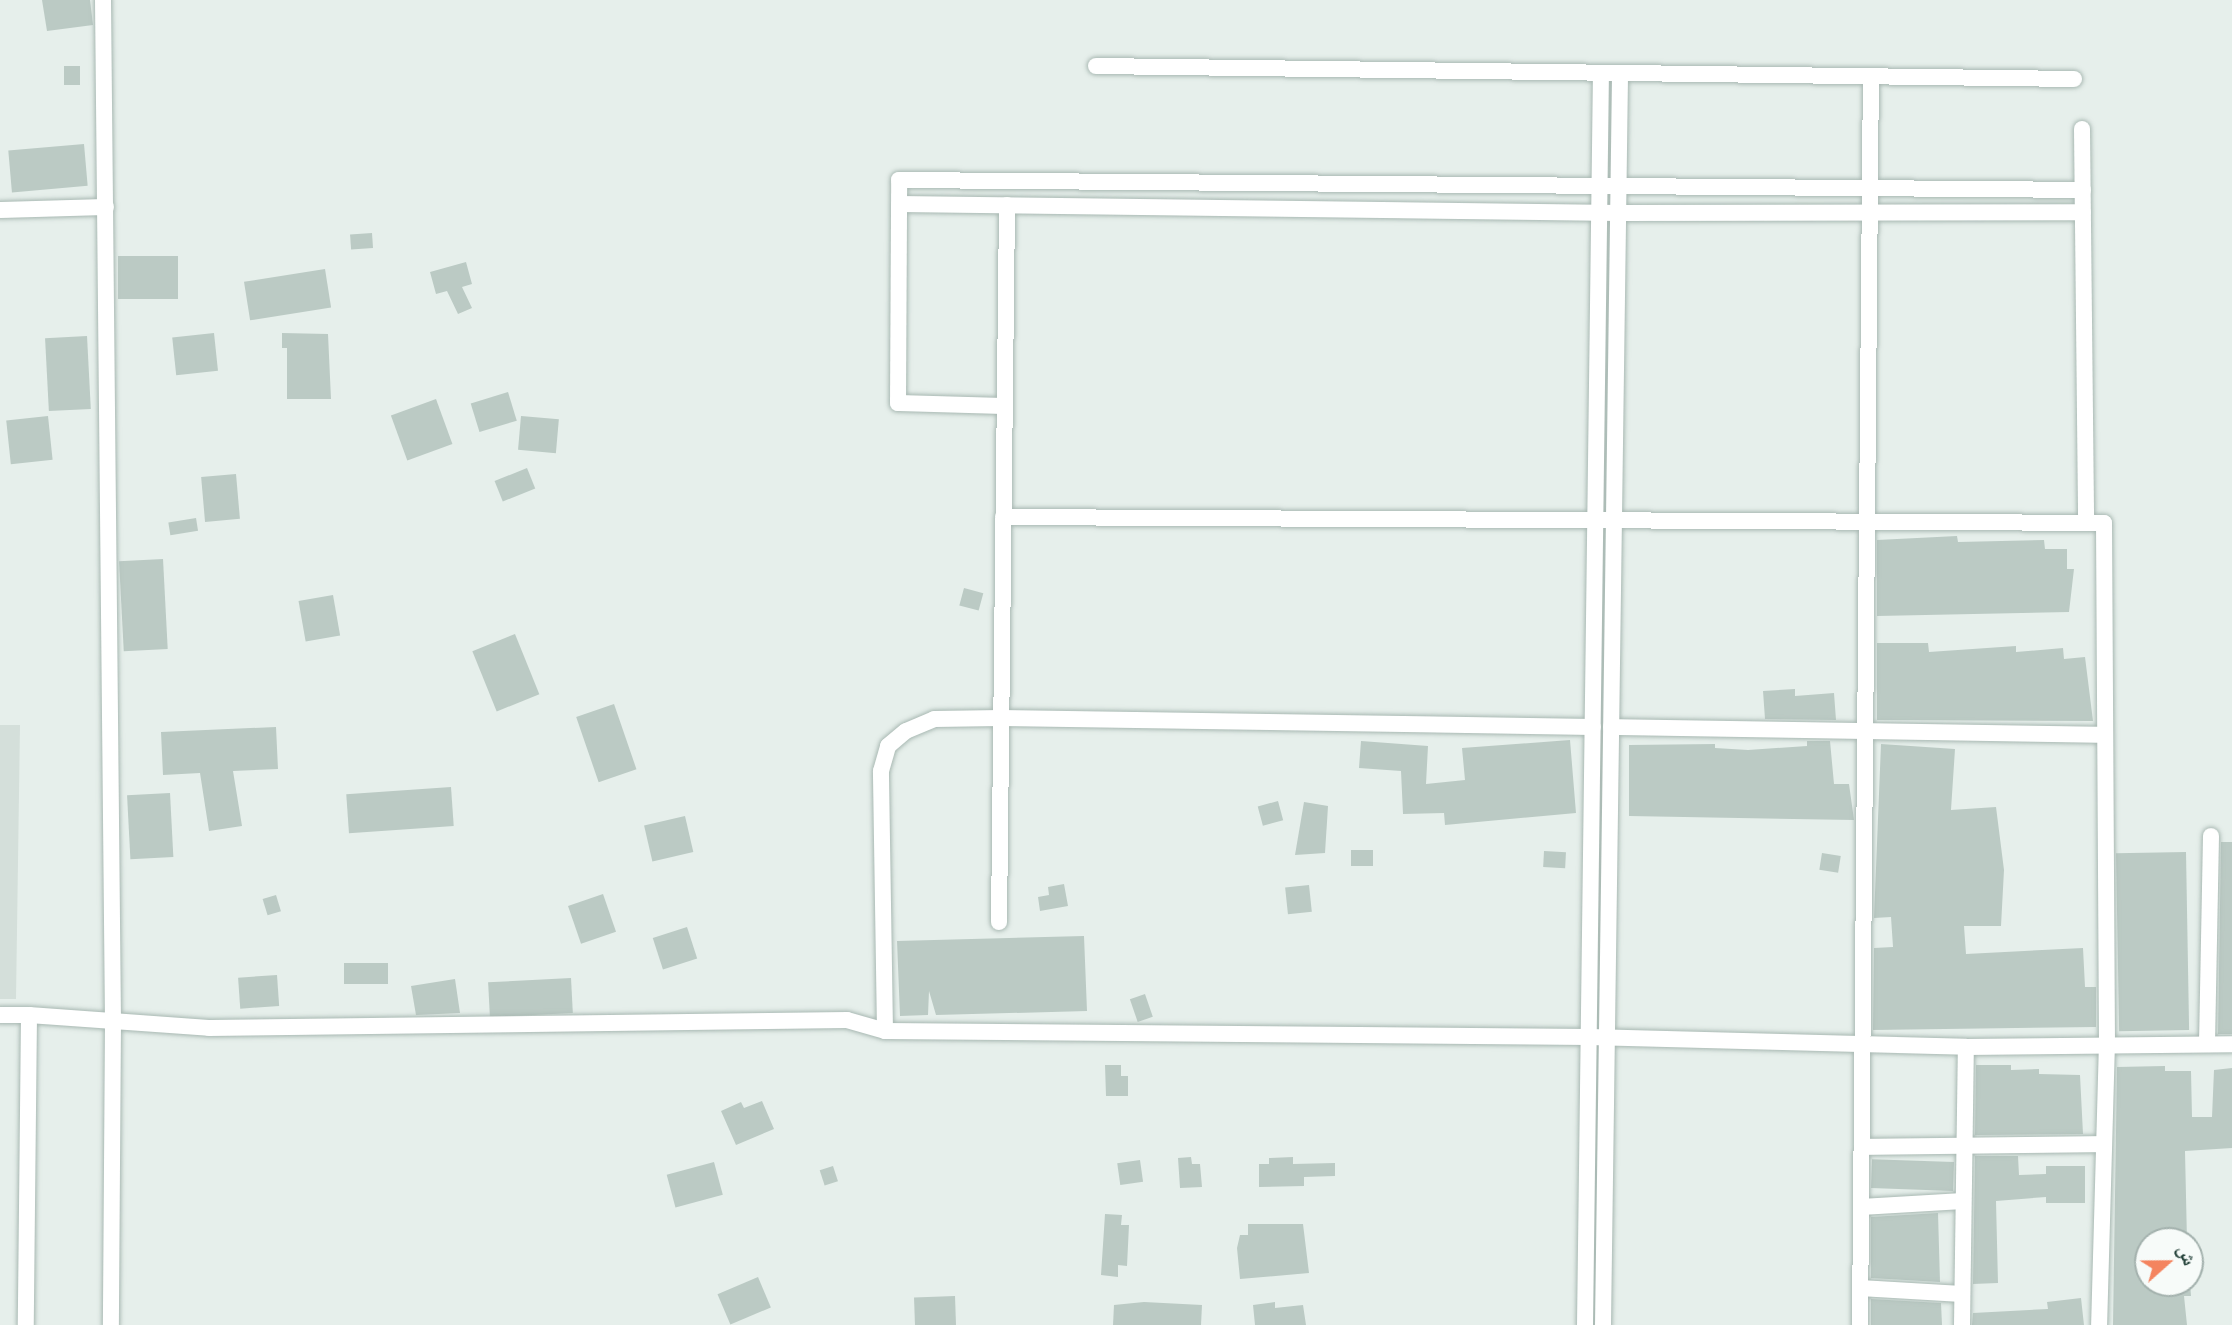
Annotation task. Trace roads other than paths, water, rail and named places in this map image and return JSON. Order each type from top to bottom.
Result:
[{"type":"street","points":[[103,0],[113,1022],[111,1325]]},
{"type":"street","points":[[1096,66],[2074,79]]},
{"type":"street","points":[[1585,1325],[1601,73]]},
{"type":"street","points":[[1603,1325],[1620,73]]},
{"type":"street","points":[[1860,1325],[1871,77]]},
{"type":"street","points":[[2082,129],[2086,521]]},
{"type":"street","points":[[1004,406],[898,404],[899,180],[2083,190]]},
{"type":"street","points":[[899,204],[1599,213],[2083,212]]},
{"type":"street","points":[[999,922],[1007,205]]},
{"type":"street","points":[[0,210],[106,207]]},
{"type":"street","points":[[1003,517],[1595,523],[2104,523],[2107,1042],[2099,1325]]},
{"type":"street","points":[[885,1031],[881,771],[888,746],[906,731],[934,719],[1001,718],[1593,727]]},
{"type":"street","points":[[1611,727],[2105,735]]},
{"type":"street","points":[[2207,1044],[2211,836]]},
{"type":"street","points":[[0,1015],[209,1028],[847,1020],[885,1031],[1589,1037],[1966,1047],[2107,1042],[2232,1044]]},
{"type":"street","points":[[26,1325],[29,1015]]},
{"type":"street","points":[[1962,1325],[1966,1047]]},
{"type":"street","points":[[1862,1147],[1964,1149],[2104,1144]]},
{"type":"street","points":[[1861,1207],[1963,1201]]},
{"type":"street","points":[[1860,1288],[1962,1294]]}]
